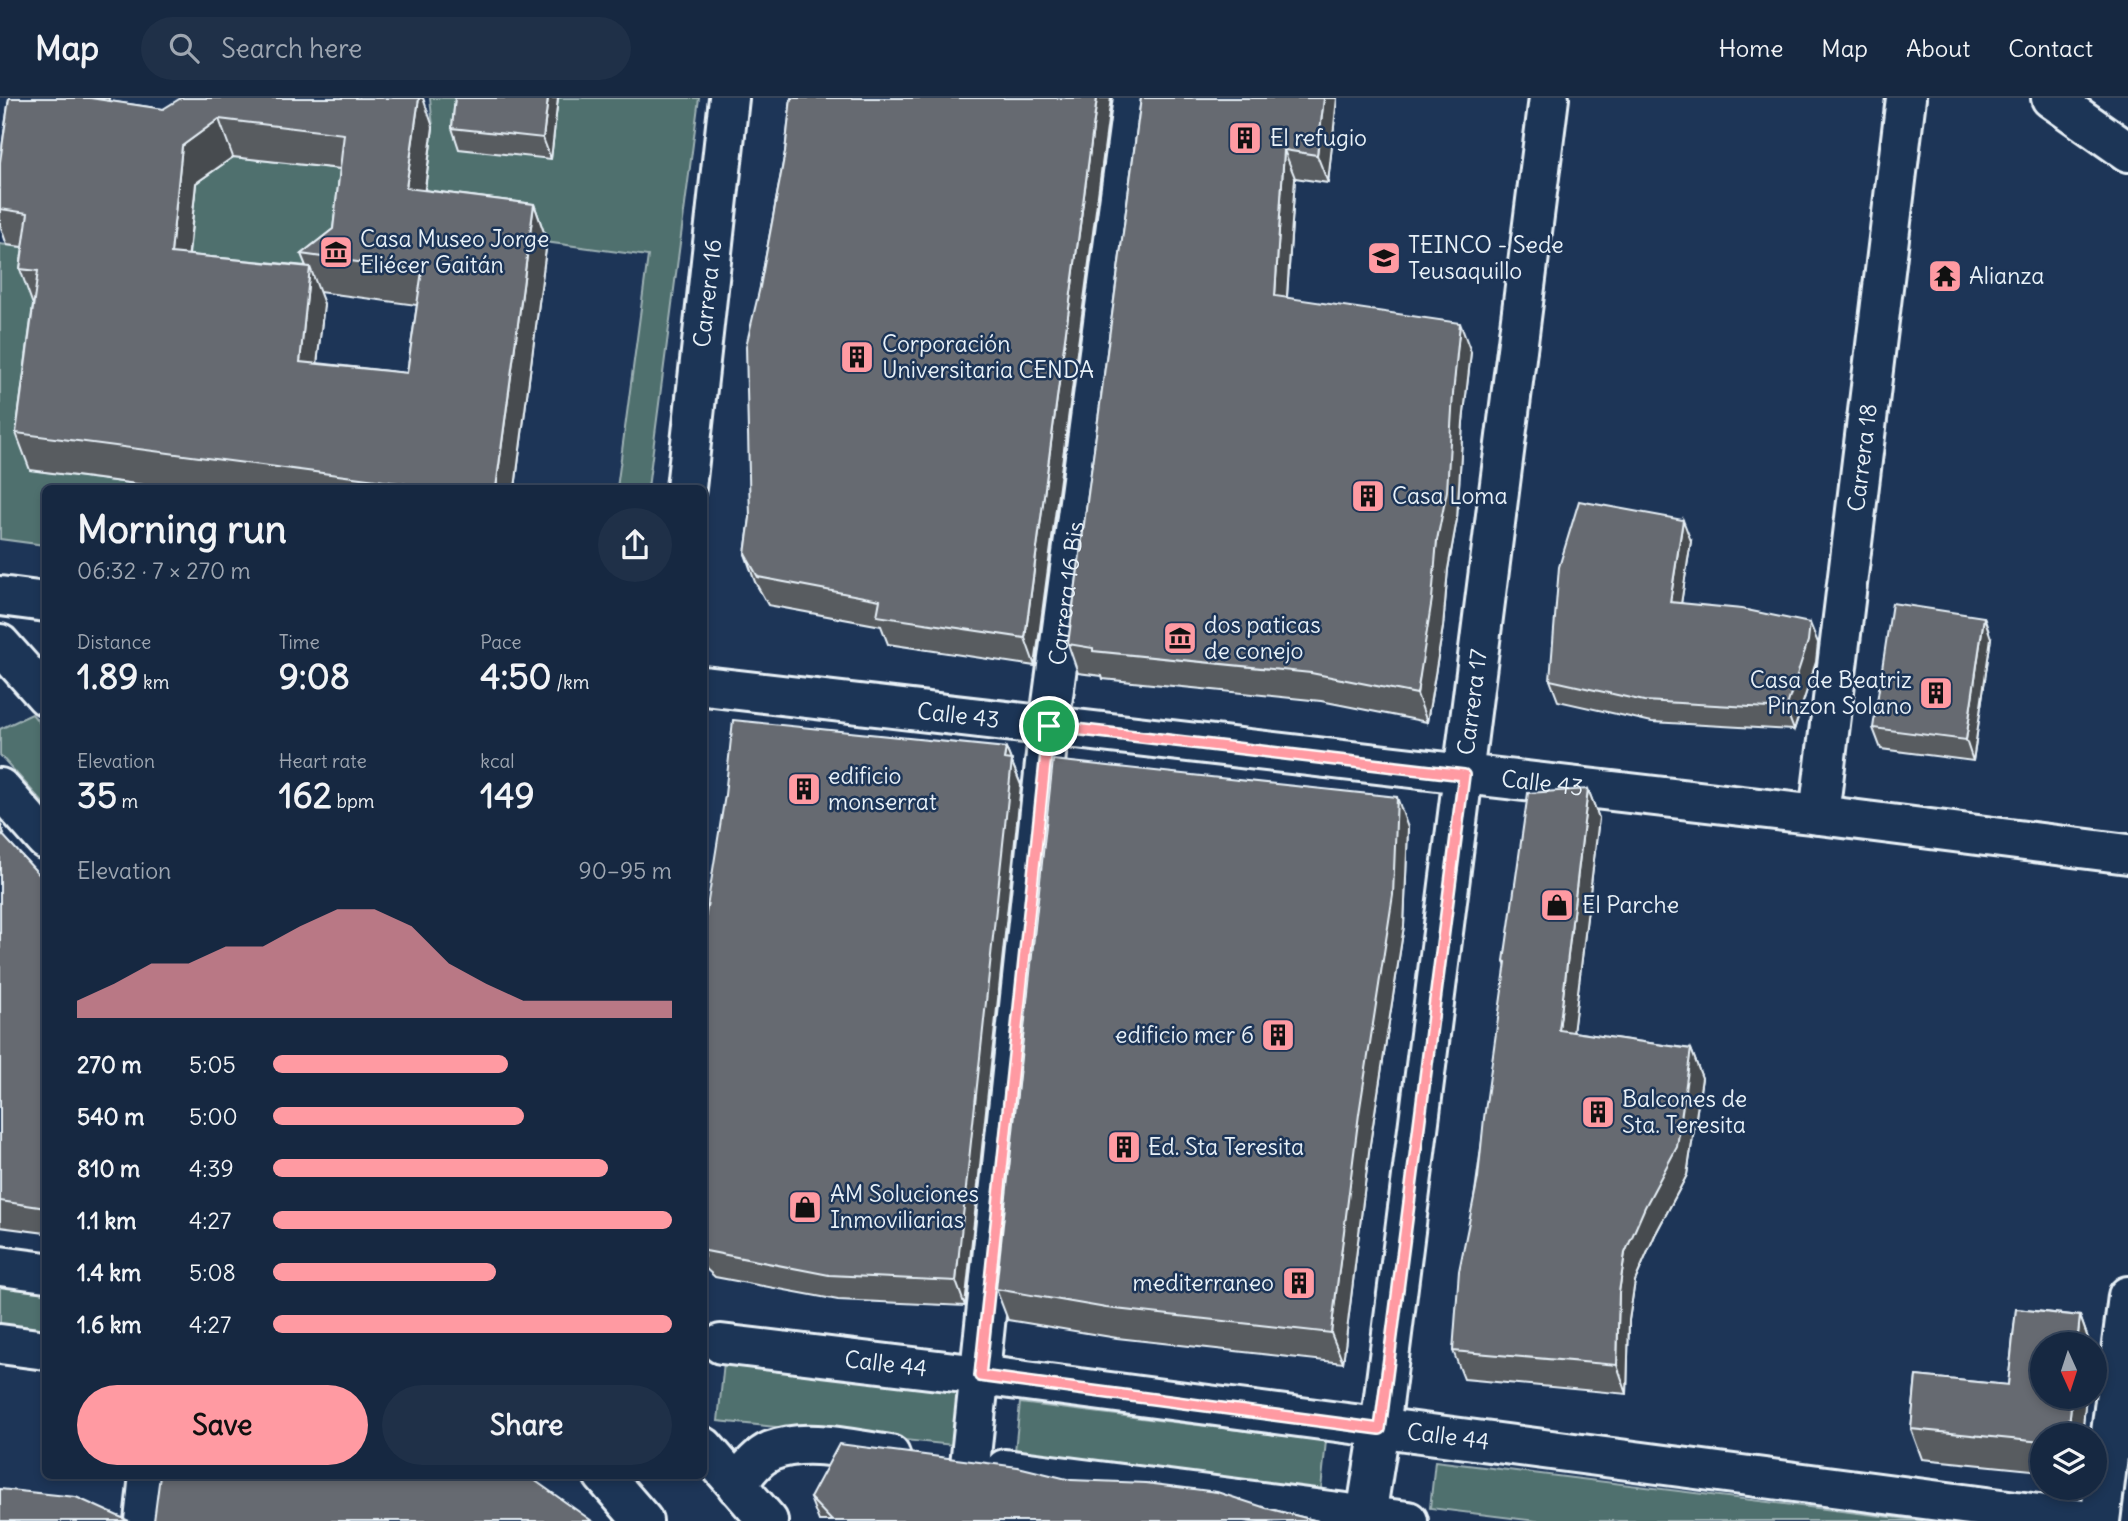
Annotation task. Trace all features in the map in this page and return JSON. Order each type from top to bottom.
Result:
[{"type":"street","name":"Carrera 16","points":[[686,485],[729,98]]},
{"type":"street","name":"Carrera 16 Bis","points":[[970,1465],[1049,726],[1133,98]]},
{"type":"street","name":"Carrera 17","points":[[1366,1516],[1380,1429],[1549,98]]},
{"type":"street","name":"Carrera 18","points":[[1819,815],[1906,98]]},
{"type":"street","points":[[2051,98],[2128,152]]},
{"type":"street","points":[[0,596],[42,601]]},
{"type":"street","points":[[0,644],[42,691]]},
{"type":"street","name":"Calle 43","points":[[707,686],[2128,853]]},
{"type":"street","points":[[0,788],[42,836]]},
{"type":"street","points":[[0,1266],[42,1271]]},
{"type":"street","points":[[2100,1521],[2128,1296]]},
{"type":"street","points":[[0,1344],[42,1349]]},
{"type":"street","name":"Calle 44","points":[[721,1344],[2092,1521]]},
{"type":"street","points":[[737,1486],[746,1471],[769,1452],[802,1444],[1408,1521]]},
{"type":"street","points":[[707,1451],[768,1521]]},
{"type":"street","points":[[144,1521],[149,1479]]},
{"type":"street","points":[[608,1479],[643,1521]]},
{"type":"green space","points":[[430,98],[699,98],[648,485],[617,485],[648,256],[420,225],[433,127]]},
{"type":"green space","points":[[233,157],[358,171],[346,266],[185,290],[196,183]]},
{"type":"green space","points":[[0,244],[41,250],[30,470],[144,485],[42,485],[42,545],[0,539]]},
{"type":"green space","points":[[32,714],[42,726],[42,802],[0,755],[0,729]]},
{"type":"green space","points":[[0,1282],[42,1287],[42,1332],[0,1327]]},
{"type":"green space","points":[[724,1362],[958,1387],[953,1445],[718,1421]]},
{"type":"green space","points":[[1020,1403],[1326,1441],[1320,1499],[1014,1461]]},
{"type":"green space","points":[[1435,1461],[1923,1521],[1536,1521],[1430,1508]]},
{"type":"building","points":[[9,98],[90,98],[163,109],[181,98],[419,98],[406,188],[534,204],[496,485],[414,485],[16,433],[38,271],[20,269],[28,213],[0,209],[0,162]],"holes":[[[219,119],[344,134],[333,229],[301,254],[422,271],[407,373],[300,362],[310,267],[171,253],[182,146]]]},
{"type":"building","points":[[455,98],[548,98],[543,138],[452,128]]},
{"type":"building","points":[[791,98],[1097,98],[1025,638],[877,616],[880,600],[758,577],[745,554],[750,518],[746,346],[785,152]]},
{"type":"building","points":[[1141,98],[1324,98],[1317,155],[1284,150],[1275,296],[1460,323],[1447,491],[1437,540],[1432,599],[1417,694],[1311,673],[1093,651],[1093,648],[1068,644]]},
{"type":"building","points":[[1579,501],[1683,520],[1670,602],[1742,609],[1810,623],[1808,641],[1786,709],[1644,701],[1550,680],[1559,567]]},
{"type":"building","name":"Casa de Beatriz Pinzon Solano","points":[[1892,603],[1984,617],[1966,740],[1873,728]]},
{"type":"building","points":[[733,720],[1006,748],[1004,759],[1012,760],[956,1281],[829,1275],[707,1251],[707,907],[725,795]]},
{"type":"building","points":[[1053,760],[1397,797],[1393,895],[1359,1114],[1331,1333],[1106,1308],[996,1289]]},
{"type":"building","points":[[1588,789],[1559,1030],[1691,1049],[1677,1147],[1645,1207],[1625,1253],[1619,1292],[1617,1365],[1453,1351],[1459,1271],[1478,1178],[1506,962],[1504,961],[1528,793]]},
{"type":"building","points":[[0,832],[42,878],[42,1207],[0,1201]]},
{"type":"building","points":[[2016,1309],[2080,1316],[2078,1332],[2030,1332],[2030,1409],[2071,1409],[2069,1423],[2030,1423],[2030,1441],[1911,1429],[1916,1376],[2008,1385]]},
{"type":"building","points":[[839,1444],[1018,1467],[1071,1480],[1146,1483],[1217,1492],[1318,1521],[832,1521],[810,1498]]},
{"type":"building","points":[[159,1479],[533,1479],[592,1521],[154,1521]]},
{"type":"building","points":[[0,1489],[76,1497],[129,1521],[0,1521]]},
{"type":"place","name":"El refugio","points":[[1245,138]]},
{"type":"place","name":"Casa Museo Jorge Eliécer Gaitán","points":[[336,252]]},
{"type":"place","name":"TEINCO - Sede Teusaquillo","points":[[1384,258]]},
{"type":"place","name":"Alianza","points":[[1945,276]]},
{"type":"place","name":"Corporación Universitaria CENDA","points":[[857,357]]},
{"type":"place","name":"Casa Loma","points":[[1368,496]]},
{"type":"place","name":"dos paticas de conejo","points":[[1180,638]]},
{"type":"place","name":"Casa de Beatriz Pinzon Solano","points":[[1936,693]]},
{"type":"place","name":"edificio monserrat","points":[[804,789]]},
{"type":"place","name":"El Parche","points":[[1557,905]]},
{"type":"place","name":"edificio mcr 6","points":[[1278,1035]]},
{"type":"place","name":"Balcones de Sta. Teresita","points":[[1598,1112]]},
{"type":"place","name":"Ed. Sta Teresita","points":[[1124,1147]]},
{"type":"place","name":"AM Soluciones Inmoviliarias","points":[[805,1207]]},
{"type":"place","name":"mediterraneo","points":[[1299,1283]]},
{"type":"route","points":[[1049,726],[1464,775],[1380,1429],[980,1376],[1049,726]]}]
